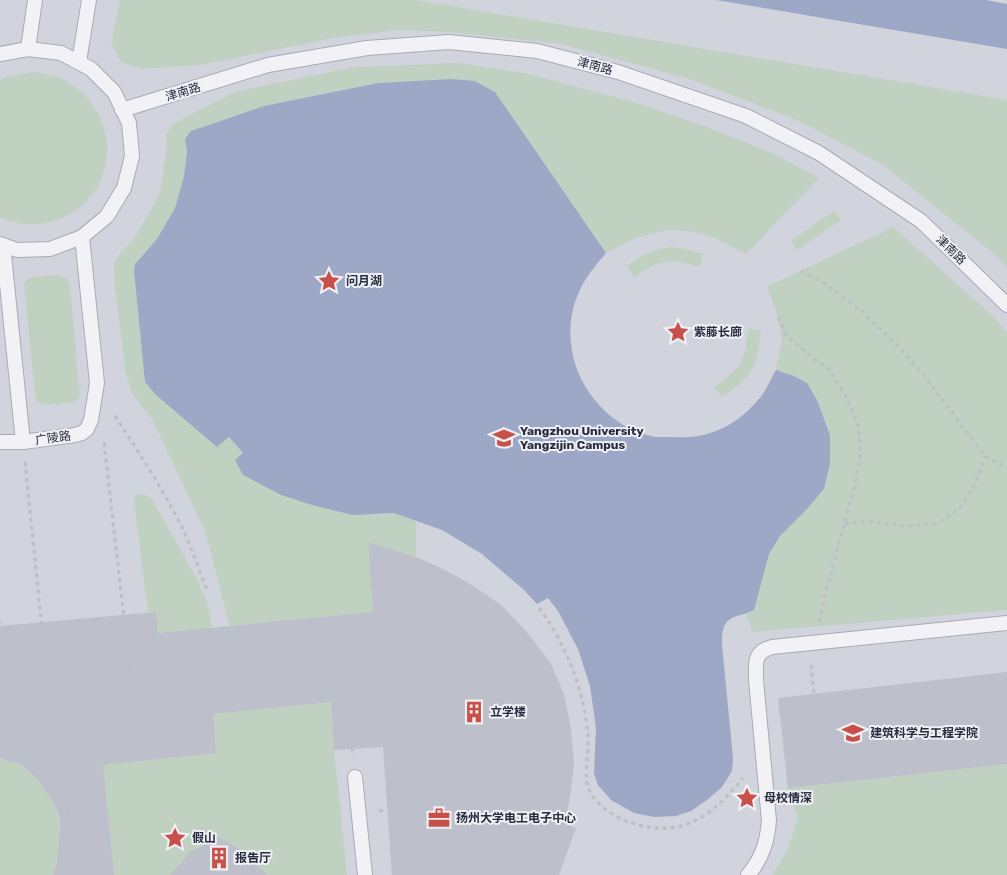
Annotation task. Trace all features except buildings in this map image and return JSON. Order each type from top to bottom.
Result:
[{"type":"lane","points":[[28,48],[35,0]]},
{"type":"lane","points":[[79,62],[89,0]]},
{"type":"lane","name":"津南路","points":[[122,110],[268,65],[367,48],[449,42],[537,51],[618,72],[746,116],[819,153],[921,221],[1007,305]]},
{"type":"lane","points":[[0,54],[28,48],[61,53],[91,68],[114,92],[129,123],[132,156],[124,188],[107,216],[82,237],[50,249],[17,250],[1,245],[23,442]]},
{"type":"lane","name":"广陵路","points":[[0,442],[23,442],[69,437],[82,433],[87,429],[93,416],[97,383],[82,237]]},
{"type":"lane","points":[[748,875],[766,843],[769,827],[756,680],[756,659],[759,654],[765,649],[772,647],[1007,623]]},
{"type":"lane","points":[[354,777],[365,875]]},
{"type":"path","points":[[801,271],[824,283],[863,312],[897,345],[924,376],[985,456],[1007,468]]},
{"type":"path","points":[[778,317],[787,336],[815,360],[829,369],[847,398],[858,424],[861,451],[855,484],[824,599],[815,643],[811,666],[814,694]]},
{"type":"path","points":[[97,383],[107,405],[176,514],[208,592]]},
{"type":"path","points":[[23,442],[47,676],[61,779],[71,827],[72,856],[69,875]]},
{"type":"path","points":[[845,524],[865,521],[906,526],[934,524],[960,508],[974,486],[985,456]]},
{"type":"path","points":[[111,507],[130,670]]},
{"type":"path","points":[[539,608],[548,618],[579,687],[586,716],[588,760],[586,783],[588,790],[600,806],[620,819],[654,829],[682,826],[694,822],[722,802],[763,752]]},
{"type":"path","points":[[0,680],[343,652],[354,777]]},
{"type":"path","points":[[0,742],[21,746],[35,754],[44,760],[61,779]]},
{"type":"shaded area","name":"Yangzhou University Yangzijin Campus","points":[[0,0],[1007,0],[1007,875],[0,875]]},
{"type":"green space","points":[[120,0],[416,0],[1007,100],[1007,267],[993,253],[883,165],[799,121],[690,79],[561,44],[448,32],[397,30],[334,38],[200,65],[141,69],[121,62],[111,43]]},
{"type":"green space","points":[[459,63],[529,74],[640,104],[712,129],[772,153],[819,178],[746,254],[711,236],[689,231],[666,230],[635,238],[606,253],[495,92],[475,81],[451,79],[378,83],[264,106],[191,131],[185,139],[187,152],[184,176],[175,208],[157,239],[135,264],[134,271],[145,382],[217,446],[229,436],[243,453],[243,475],[281,495],[375,515],[394,513],[416,521],[416,557],[368,542],[373,612],[230,626],[205,531],[152,419],[132,393],[126,375],[115,288],[114,263],[121,252],[132,241],[155,203],[161,188],[167,144],[166,135],[173,124],[234,92],[355,67]]},
{"type":"green space","points":[[34,72],[60,78],[74,86],[86,97],[96,109],[102,123],[107,153],[105,169],[98,186],[81,206],[60,219],[36,224],[24,224],[0,217],[0,80],[9,76]]},
{"type":"green space","points":[[834,211],[841,220],[797,250],[791,241]]},
{"type":"green space","points":[[893,227],[994,317],[1007,333],[1007,610],[753,632],[746,615],[754,610],[769,554],[780,536],[824,489],[830,435],[817,400],[807,383],[776,370],[782,340],[778,317],[767,287]]},
{"type":"green space","points":[[672,247],[703,254],[700,267],[680,262],[666,262],[651,267],[634,277],[627,266],[648,253]]},
{"type":"green space","points":[[57,275],[67,279],[70,287],[80,397],[74,402],[46,405],[38,402],[35,395],[24,283],[28,278]]},
{"type":"green space","points":[[748,329],[761,330],[755,362],[741,383],[722,397],[714,387],[730,375],[740,363],[745,349]]},
{"type":"green space","points":[[137,494],[142,494],[153,501],[197,579],[207,601],[212,628],[158,633],[156,612],[148,612],[134,500]]},
{"type":"green space","points":[[331,702],[347,875],[114,875],[103,765],[215,753],[213,714]]},
{"type":"green space","points":[[0,759],[16,763],[29,772],[53,802],[57,813],[60,837],[53,875],[0,875]]},
{"type":"green space","points":[[1007,764],[1007,875],[772,875],[788,849],[798,818],[788,788]]},
{"type":"water","points":[[716,0],[986,0],[1007,4],[1007,49]]},
{"type":"water","points":[[451,79],[475,81],[495,92],[606,253],[588,275],[576,298],[570,334],[574,360],[579,374],[594,399],[604,410],[628,428],[656,437],[705,435],[728,425],[749,409],[761,397],[776,370],[807,383],[817,400],[830,435],[830,463],[824,489],[780,536],[769,554],[754,610],[730,619],[724,628],[722,645],[733,758],[732,771],[722,787],[707,800],[691,811],[676,816],[654,817],[634,813],[611,800],[598,785],[594,774],[596,728],[590,686],[578,649],[558,611],[548,598],[537,604],[524,590],[482,554],[442,530],[394,513],[353,515],[312,505],[281,495],[243,475],[235,460],[243,453],[229,437],[217,447],[156,395],[145,382],[134,271],[135,264],[157,239],[175,208],[184,176],[187,152],[185,139],[191,131],[264,106],[378,83]]},
{"type":"place","name":"问月湖","points":[[329,281]]},
{"type":"place","name":"紫藤长廊","points":[[678,332]]},
{"type":"place","name":"Yangzhou University Yangzijin Campus","points":[[504,438]]},
{"type":"place","name":"立学楼","points":[[474,712]]},
{"type":"place","name":"建筑科学与工程学院","points":[[853,733]]},
{"type":"place","name":"母校情深","points":[[747,798]]},
{"type":"place","name":"扬州大学电工电子中心","points":[[439,818]]},
{"type":"place","name":"假山","points":[[175,838]]},
{"type":"place","name":"报告厅","points":[[219,858]]}]
